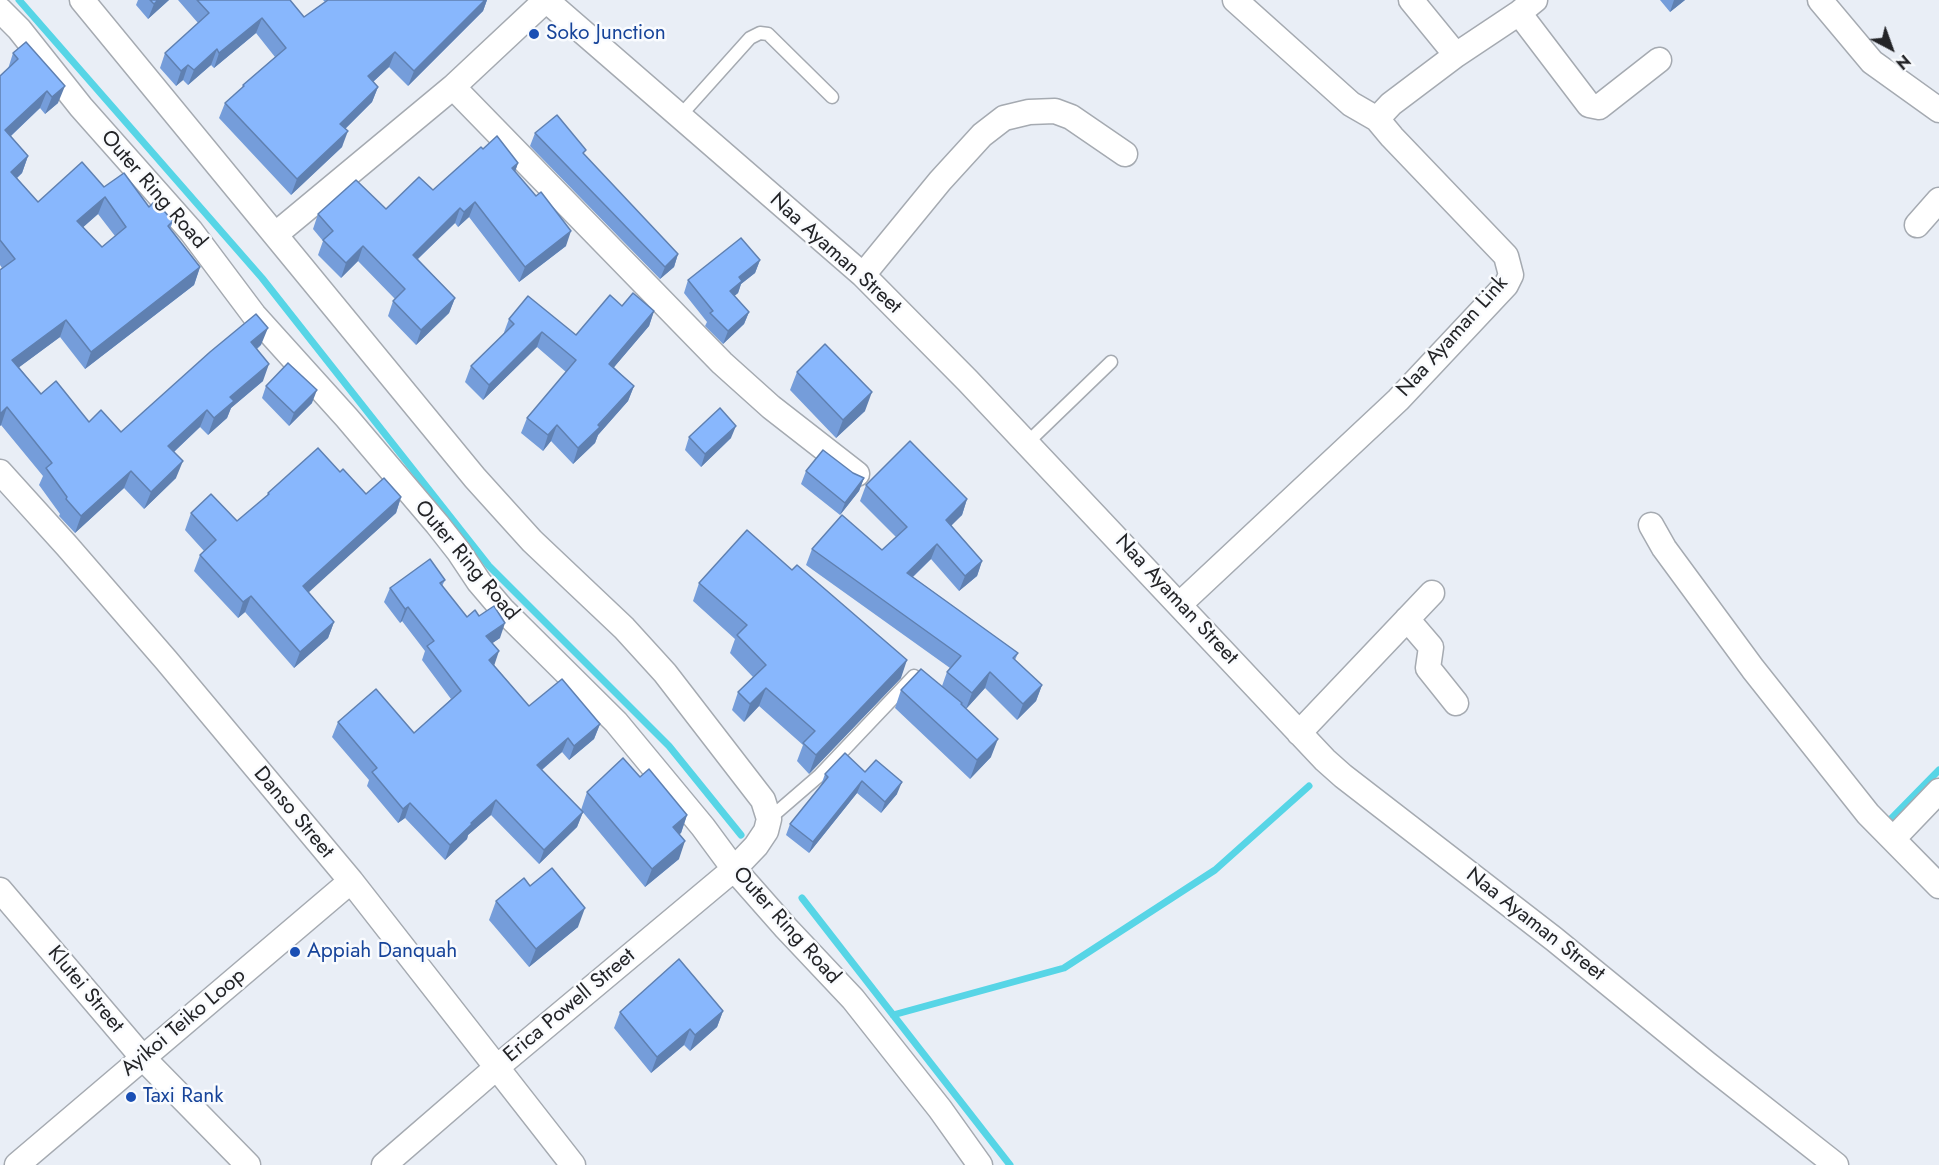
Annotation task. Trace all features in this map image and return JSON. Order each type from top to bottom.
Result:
[{"type":"street","points":[[82,0],[475,478],[532,541],[624,628],[665,673],[763,800],[769,819]]},
{"type":"street","points":[[1235,0],[1351,104],[1377,118],[1391,104],[1456,55],[1527,7],[1589,105],[1599,106],[1659,60]]},
{"type":"street","points":[[1412,0],[1456,55]]},
{"type":"street","points":[[1820,0],[1872,62],[1939,110]]},
{"type":"street","points":[[276,234],[453,87],[534,3]]},
{"type":"street","name":"Naa Ayaman Street","points":[[534,3],[680,116],[863,275],[1027,443],[1343,776],[1554,939],[1836,1165]]},
{"type":"street","name":"Outer Ring Road","points":[[0,10],[19,29],[81,107],[190,231],[254,315],[347,418],[436,524],[502,609],[616,722],[703,826],[734,868],[852,999],[940,1109],[980,1165]]},
{"type":"street","points":[[453,87],[722,363],[771,407],[857,474]]},
{"type":"street","points":[[863,275],[946,174],[982,135],[1004,118],[1029,112],[1055,111],[1071,117],[1125,154]]},
{"type":"street","name":"Naa Ayaman Link","points":[[1180,604],[1398,400],[1506,285],[1511,275],[1506,256],[1392,137],[1377,118]]},
{"type":"street","points":[[1917,225],[1939,200]]},
{"type":"street","name":"Danso Street","points":[[0,472],[68,546],[166,660],[351,882],[573,1165]]},
{"type":"street","points":[[1651,525],[1664,548],[1753,669],[1882,828],[1939,886]]},
{"type":"street","points":[[1299,732],[1432,593]]},
{"type":"street","points":[[1407,619],[1431,647],[1428,668],[1456,704]]},
{"type":"street","points":[[1882,828],[1939,791]]},
{"type":"street","name":"Erica Powell Street","points":[[384,1165],[734,868],[756,846],[766,831],[769,819]]},
{"type":"street","name":"Ayikoi Teiko Loop","points":[[16,1165],[351,882]]},
{"type":"street","name":"Klutei Street","points":[[0,890],[143,1058],[248,1165]]},
{"type":"lane","points":[[680,116],[750,38],[760,33],[768,34],[832,97]]},
{"type":"lane","points":[[1027,443],[1111,362]]},
{"type":"lane","points":[[769,819],[820,775],[910,672],[941,698]]},
{"type":"building","points":[[197,0],[290,0],[304,17],[328,0],[485,0],[414,71],[395,52],[368,76],[378,87],[340,124],[348,131],[297,179],[225,103],[286,48],[262,18],[219,53],[217,49],[194,70],[188,65],[181,71],[165,53],[209,13]]},
{"type":"building","points":[[26,42],[65,86],[52,97],[47,91],[5,130],[28,156],[11,172],[38,202],[82,162],[104,187],[124,173],[149,207],[155,201],[173,221],[168,226],[200,267],[91,352],[66,320],[12,360],[41,394],[56,381],[89,422],[101,410],[121,432],[256,314],[268,328],[251,342],[269,364],[230,397],[234,401],[214,418],[207,410],[168,446],[183,461],[151,492],[131,471],[81,516],[66,499],[67,497],[46,468],[52,463],[7,407],[0,414],[0,270],[15,259],[0,240],[0,76],[18,59],[13,53]],"holes":[[[105,197],[126,227],[102,247],[77,221]]]},
{"type":"building","points":[[557,115],[586,150],[583,153],[678,254],[665,267],[535,133]]},
{"type":"building","points":[[497,136],[518,163],[512,168],[536,196],[541,192],[571,231],[525,267],[475,202],[464,212],[460,208],[413,255],[455,298],[421,330],[393,301],[405,289],[363,246],[346,263],[323,240],[333,231],[318,214],[356,180],[386,209],[419,177],[433,190],[481,147],[483,149]]},
{"type":"building","points":[[741,238],[760,260],[739,277],[742,281],[730,291],[749,312],[728,331],[710,313],[713,311],[688,280]]},
{"type":"building","points":[[633,293],[654,311],[609,364],[634,386],[598,425],[600,427],[578,448],[557,425],[548,435],[527,418],[576,360],[542,332],[489,385],[471,366],[514,324],[509,319],[528,296],[576,335],[610,295],[622,306]]},
{"type":"building","points":[[825,344],[872,392],[843,420],[797,372]]},
{"type":"building","points":[[288,363],[317,390],[294,413],[266,386]]},
{"type":"building","points":[[720,408],[736,426],[705,454],[689,437]]},
{"type":"building","points":[[910,441],[967,499],[946,520],[982,561],[965,576],[937,544],[907,573],[1018,653],[1013,658],[1042,685],[1023,704],[990,672],[972,693],[947,672],[961,656],[812,549],[842,515],[882,550],[907,527],[866,485]]},
{"type":"building","points":[[318,448],[340,472],[343,469],[366,494],[384,478],[401,497],[303,586],[334,622],[300,652],[251,596],[243,602],[200,555],[216,540],[191,513],[211,494],[237,521]]},
{"type":"building","points":[[823,450],[853,473],[864,478],[845,503],[806,471]]},
{"type":"building","points":[[747,530],[792,570],[797,565],[907,660],[816,755],[803,743],[815,731],[766,688],[750,704],[738,692],[766,665],[737,635],[747,625],[699,583]]},
{"type":"building","points":[[430,559],[445,580],[440,583],[467,617],[475,610],[479,616],[494,606],[505,623],[486,636],[499,651],[489,660],[529,706],[562,679],[600,724],[574,746],[568,738],[537,765],[583,812],[544,850],[496,800],[450,845],[410,803],[403,809],[372,772],[377,768],[338,722],[376,689],[414,733],[461,691],[427,646],[434,641],[408,607],[405,609],[390,588]]},
{"type":"building","points":[[921,669],[962,703],[998,739],[977,760],[901,690]]},
{"type":"building","points":[[845,753],[865,772],[876,760],[902,782],[885,802],[862,781],[813,842],[790,824],[828,777],[825,774]]},
{"type":"building","points":[[623,758],[640,777],[649,769],[687,815],[673,827],[685,841],[652,869],[587,792]]},
{"type":"building","points":[[552,868],[585,908],[536,949],[496,901],[524,878],[530,886]]},
{"type":"building","points":[[679,959],[723,1011],[695,1035],[690,1029],[657,1057],[620,1012]]},
{"type":"waterway","points":[[19,0],[262,278],[489,566],[669,746],[741,835]]},
{"type":"waterway","points":[[1884,826],[1939,770]]},
{"type":"waterway","points":[[893,1015],[1064,968],[1215,870],[1309,786]]},
{"type":"waterway","points":[[802,898],[1010,1165]]},
{"type":"place","name":"Soko Junction","points":[[534,34]]},
{"type":"place","name":"Appiah Danquah","points":[[295,952]]},
{"type":"place","name":"Taxi Rank","points":[[131,1097]]}]
